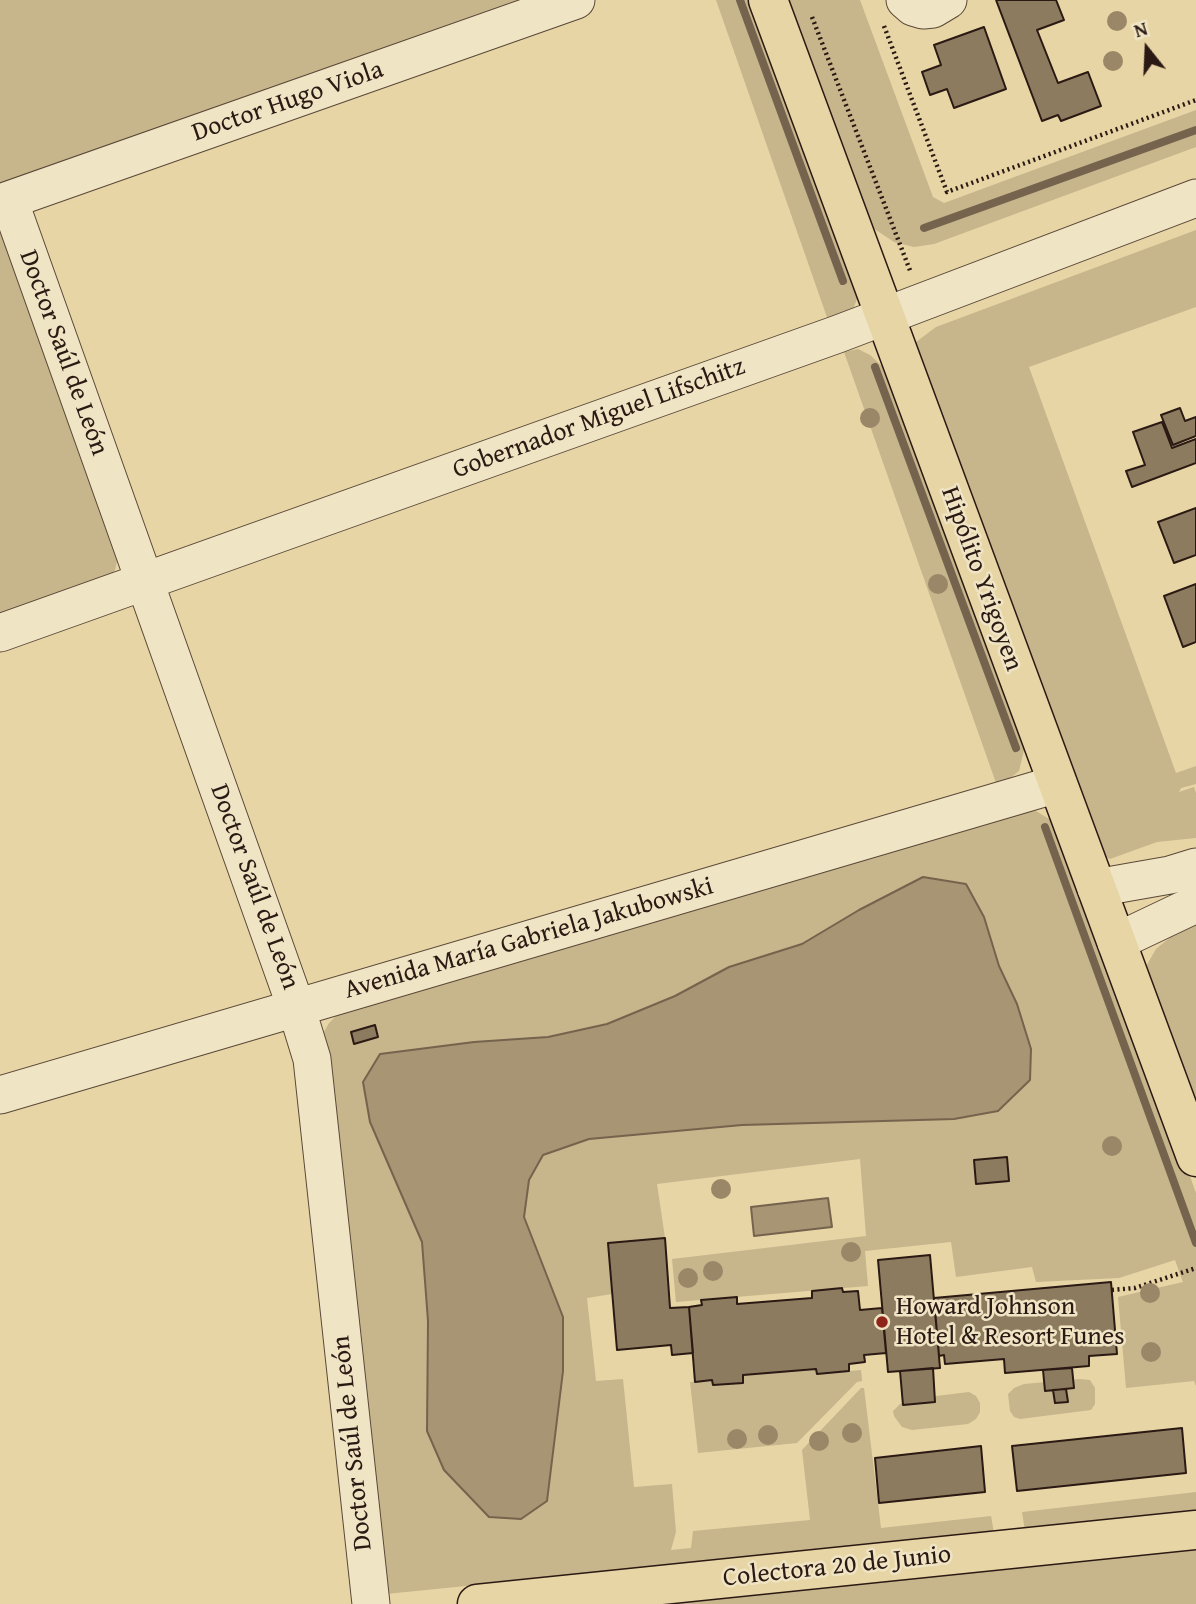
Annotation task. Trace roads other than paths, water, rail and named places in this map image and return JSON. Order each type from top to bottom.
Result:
[{"type":"main road","name":"Hipólito Yrigoyen","points":[[768,0],[1196,1157]]},
{"type":"main road","name":"Colectora 20 de Junio","points":[[477,1604],[1196,1530]]},
{"type":"street","name":"Doctor Hugo Viola","points":[[5,202],[576,0]]},
{"type":"street","points":[[892,7],[933,9],[948,0]]},
{"type":"street","name":"Gobernador Miguel Lifschitz","points":[[0,633],[884,316],[1196,198]]},
{"type":"street","name":"Doctor Saúl de León","points":[[5,202],[145,581],[312,1059],[371,1604]]},
{"type":"street","name":"Avenida María Gabriela Jakubowski","points":[[0,1095],[1057,783]]},
{"type":"street","points":[[1096,888],[1170,875],[1196,867]]},
{"type":"street","points":[[1116,942],[1196,904]]},
{"type":"waterway","points":[[740,0],[843,281]]},
{"type":"waterway","points":[[924,228],[1196,130]]},
{"type":"waterway","points":[[875,367],[1016,748]]},
{"type":"waterway","points":[[1045,827],[1196,1243]]},
{"type":"place","name":"Howard Johnson Hotel & Resort Funes","points":[[882,1322]]}]
